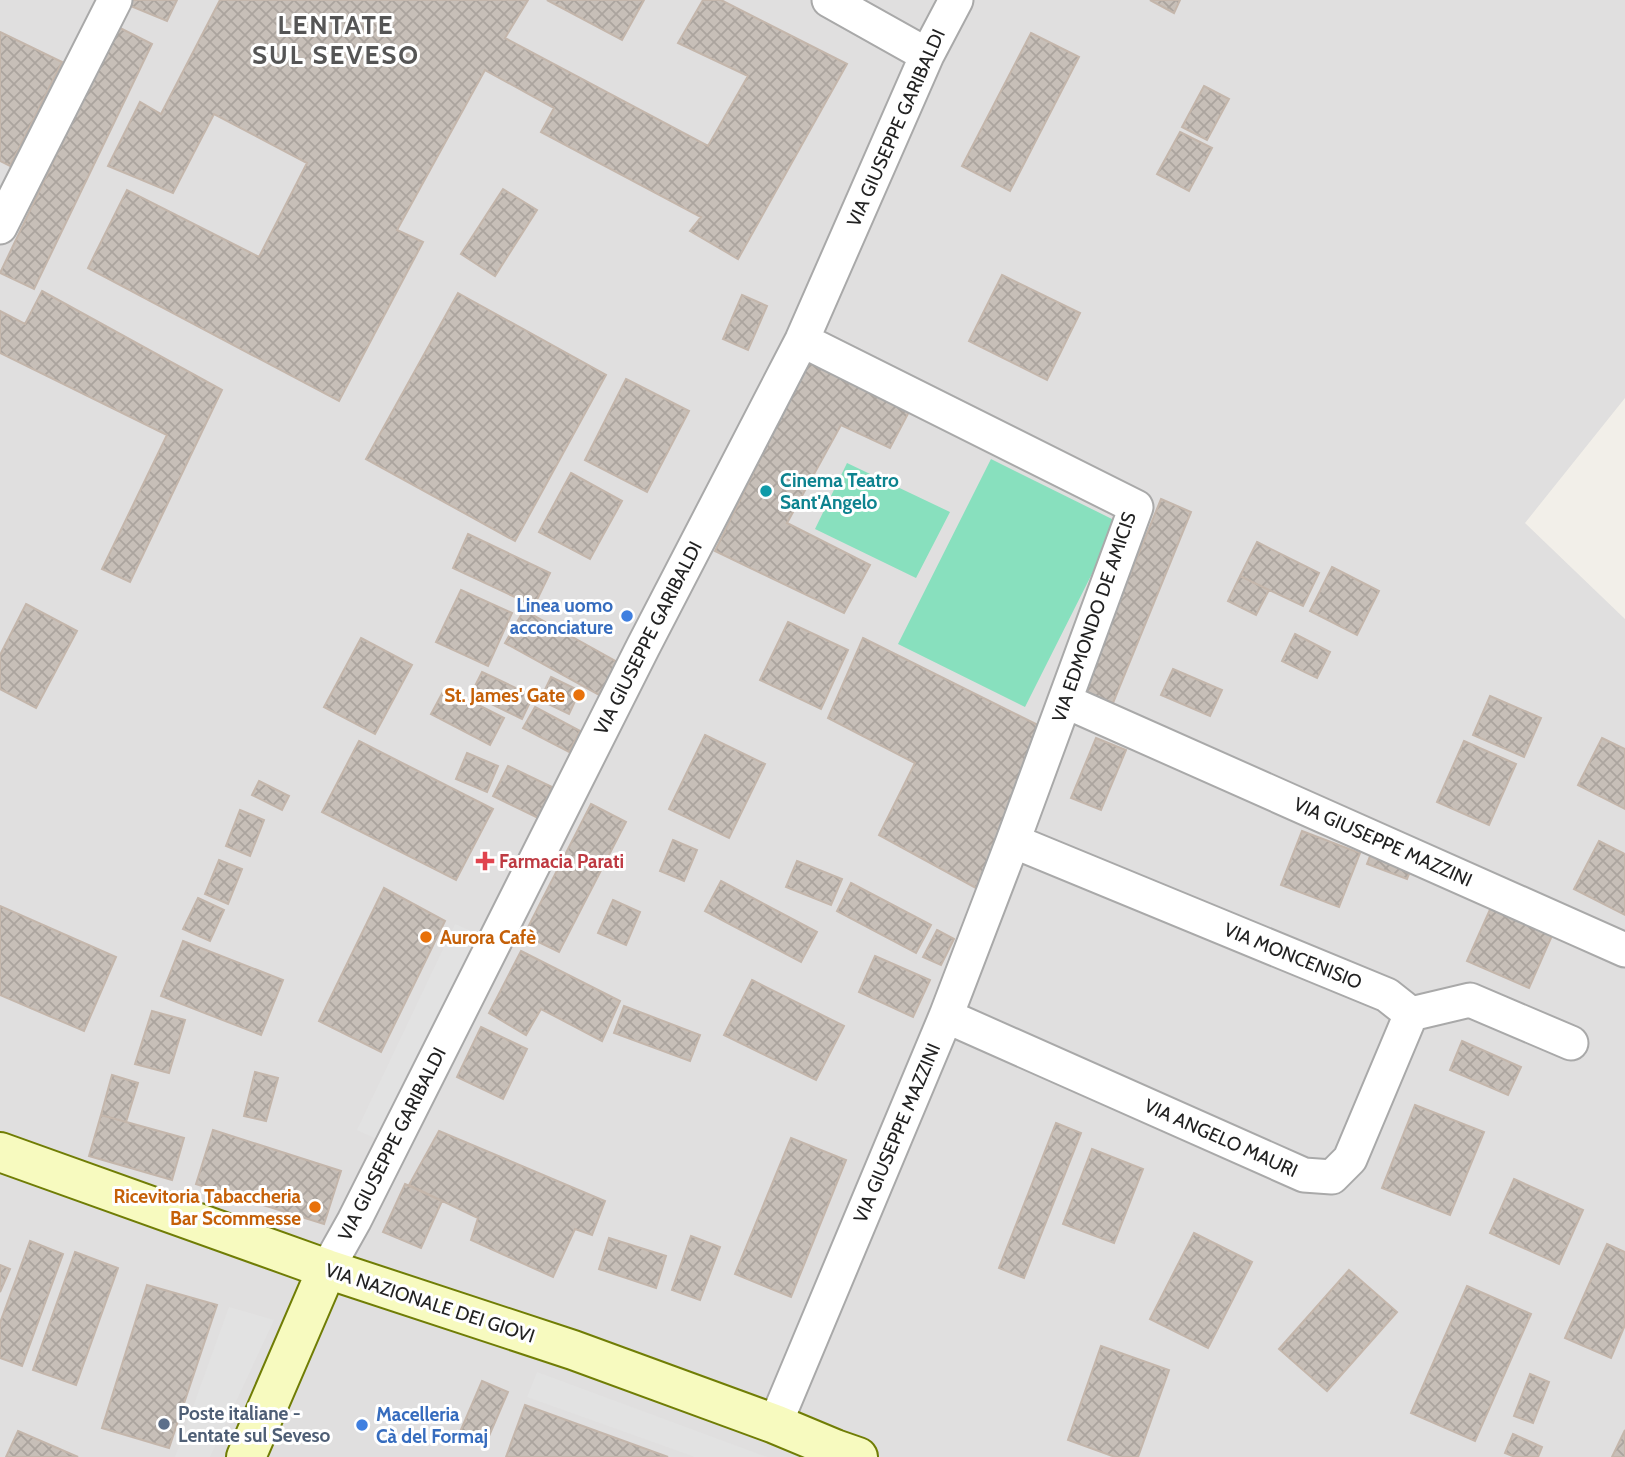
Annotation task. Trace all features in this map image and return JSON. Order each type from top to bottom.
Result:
[{"type":"main road","name":"VIA NAZIONALE DEI GIOVI","points":[[0,1152],[327,1269],[573,1350],[775,1424],[841,1454]]},
{"type":"main road","points":[[246,1457],[327,1269]]},
{"type":"street","points":[[0,227],[115,0]]},
{"type":"street","points":[[829,0],[927,55]]},
{"type":"street","name":"VIA GIUSEPPE GARIBALDI","points":[[327,1269],[354,1221],[643,647],[802,340],[927,55],[956,0]]},
{"type":"street","name":"VIA EDMONDO DE AMICIS","points":[[802,340],[1136,507],[1013,841]]},
{"type":"street","name":"VIA GIUSEPPE MAZZINI","points":[[1065,701],[1625,950]]},
{"type":"street","name":"VIA GIUSEPPE MAZZINI","points":[[775,1424],[946,1016],[1013,841]]},
{"type":"street","name":"VIA MONCENISIO","points":[[1013,841],[1387,995],[1411,1014]]},
{"type":"street","points":[[1411,1014],[1470,1000],[1571,1043]]},
{"type":"street","name":"VIA ANGELO MAURI","points":[[946,1016],[1304,1175],[1332,1177],[1350,1159],[1411,1014]]},
{"type":"shaded area","points":[[0,0],[1625,0],[1625,398],[1525,523],[1625,619],[1625,1457],[0,1457]]},
{"type":"shaded area","points":[[455,924],[480,935],[383,1142],[357,1130]]},
{"type":"shaded area","points":[[229,1307],[274,1320],[210,1457],[175,1457]]},
{"type":"shaded area","points":[[537,1372],[767,1457],[695,1457],[527,1397]]},
{"type":"green space","points":[[991,459],[1118,522],[1025,707],[898,644]]},
{"type":"green space","points":[[847,463],[950,512],[916,578],[815,529]]},
{"type":"building","points":[[129,0],[177,0],[167,21],[126,4]]},
{"type":"building","points":[[220,0],[528,0],[505,38],[708,146],[748,76],[678,43],[703,0],[721,0],[847,64],[738,259],[690,231],[701,217],[541,132],[554,108],[485,70],[397,230],[423,242],[339,401],[88,268],[127,190],[259,257],[307,163],[214,114],[173,193],[108,166],[140,102],[161,114]]},
{"type":"building","points":[[547,0],[644,0],[622,40]]},
{"type":"building","points":[[1150,0],[1180,0],[1174,13]]},
{"type":"building","points":[[118,27],[152,44],[34,289],[0,273]]},
{"type":"building","points":[[0,32],[62,62],[10,166],[0,161]]},
{"type":"building","points":[[1031,33],[1079,57],[1010,191],[962,166]]},
{"type":"building","points":[[1204,86],[1229,99],[1207,140],[1182,127]]},
{"type":"building","points":[[1180,132],[1212,148],[1189,191],[1157,174]]},
{"type":"building","points":[[503,189],[537,210],[495,276],[461,254]]},
{"type":"building","points":[[1002,275],[1080,313],[1047,380],[969,341]]},
{"type":"building","points":[[42,291],[222,390],[130,582],[102,569],[167,435],[0,353],[0,311],[25,324]]},
{"type":"building","points":[[458,293],[606,375],[515,541],[366,459]]},
{"type":"building","points":[[742,295],[767,306],[748,350],[723,339]]},
{"type":"building","points":[[810,358],[911,408],[890,448],[841,425],[787,523],[870,565],[844,613],[715,551]]},
{"type":"building","points":[[626,379],[689,411],[647,492],[585,460]]},
{"type":"building","points":[[571,473],[622,501],[590,559],[539,532]]},
{"type":"building","points":[[1161,499],[1191,512],[1113,703],[1083,691]]},
{"type":"building","points":[[468,534],[550,573],[534,606],[453,568]]},
{"type":"building","points":[[1257,542],[1319,573],[1303,606],[1240,576]]},
{"type":"building","points":[[1332,567],[1379,591],[1357,635],[1310,611]]},
{"type":"building","points":[[1240,576],[1269,590],[1256,615],[1228,601]]},
{"type":"building","points":[[461,590],[512,613],[488,666],[436,642]]},
{"type":"building","points":[[26,604],[77,631],[36,708],[0,689],[0,655]]},
{"type":"building","points":[[524,610],[617,662],[599,695],[505,643]]},
{"type":"building","points":[[788,622],[848,650],[821,709],[760,680]]},
{"type":"building","points":[[1295,634],[1330,652],[1317,678],[1282,661]]},
{"type":"building","points":[[361,638],[412,665],[375,734],[324,707]]},
{"type":"building","points":[[863,638],[1044,728],[976,888],[879,835],[915,763],[828,718]]},
{"type":"building","points":[[1173,669],[1222,690],[1210,716],[1161,695]]},
{"type":"building","points":[[482,672],[533,696],[522,719],[471,694]]},
{"type":"building","points":[[551,677],[580,691],[569,714],[540,700]]},
{"type":"building","points":[[445,688],[504,718],[490,745],[431,714]]},
{"type":"building","points":[[1490,696],[1541,718],[1524,757],[1473,735]]},
{"type":"building","points":[[535,707],[580,731],[569,752],[523,728]]},
{"type":"building","points":[[705,735],[765,764],[729,838],[669,809]]},
{"type":"building","points":[[1096,738],[1126,750],[1101,810],[1071,798]]},
{"type":"building","points":[[1602,738],[1625,749],[1625,809],[1578,785]]},
{"type":"building","points":[[359,741],[493,809],[456,880],[322,812]]},
{"type":"building","points":[[1464,741],[1516,764],[1489,825],[1437,802]]},
{"type":"building","points":[[467,753],[498,766],[487,792],[456,779]]},
{"type":"building","points":[[508,766],[552,787],[538,818],[493,796]]},
{"type":"building","points":[[259,781],[289,796],[282,810],[252,795]]},
{"type":"building","points":[[591,804],[626,822],[559,952],[524,935]]},
{"type":"building","points":[[240,810],[264,820],[250,856],[226,846]]},
{"type":"building","points":[[1302,831],[1360,853],[1339,907],[1281,885]]},
{"type":"building","points":[[673,840],[697,850],[684,881],[660,871]]},
{"type":"building","points":[[1599,841],[1625,854],[1625,915],[1574,889]]},
{"type":"building","points":[[1374,846],[1414,861],[1407,879],[1367,864]]},
{"type":"building","points":[[219,860],[242,869],[228,904],[205,894]]},
{"type":"building","points":[[797,861],[842,879],[831,905],[786,887]]},
{"type":"building","points":[[721,881],[817,932],[801,962],[705,911]]},
{"type":"building","points":[[851,883],[931,925],[916,953],[837,911]]},
{"type":"building","points":[[384,888],[445,921],[381,1052],[319,1021]]},
{"type":"building","points":[[198,898],[224,910],[210,941],[183,929]]},
{"type":"building","points":[[613,900],[640,912],[626,945],[598,933]]},
{"type":"building","points":[[1492,905],[1554,931],[1529,988],[1467,961]]},
{"type":"building","points":[[0,906],[116,957],[84,1031],[0,995]]},
{"type":"building","points":[[937,930],[954,939],[941,965],[923,957]]},
{"type":"building","points":[[183,941],[283,980],[261,1035],[161,996]]},
{"type":"building","points":[[521,951],[620,1001],[602,1041],[541,1009],[526,1035],[489,1013]]},
{"type":"building","points":[[875,956],[930,980],[913,1017],[859,992]]},
{"type":"building","points":[[752,980],[844,1026],[816,1080],[724,1035]]},
{"type":"building","points":[[624,1006],[700,1035],[690,1061],[614,1033]]},
{"type":"building","points":[[152,1011],[185,1020],[169,1073],[135,1064]]},
{"type":"building","points":[[481,1027],[527,1049],[503,1099],[457,1077]]},
{"type":"building","points":[[1462,1041],[1521,1067],[1508,1095],[1450,1070]]},
{"type":"building","points":[[255,1072],[278,1078],[266,1121],[244,1116]]},
{"type":"building","points":[[112,1075],[138,1083],[126,1122],[101,1115]]},
{"type":"building","points":[[1415,1105],[1484,1132],[1450,1215],[1382,1188]]},
{"type":"building","points":[[101,1115],[184,1138],[172,1180],[89,1156]]},
{"type":"building","points":[[1056,1123],[1081,1133],[1024,1278],[999,1268]]},
{"type":"building","points":[[213,1130],[341,1171],[324,1224],[196,1184]]},
{"type":"building","points":[[439,1131],[605,1201],[592,1235],[575,1229],[553,1277],[471,1240],[478,1218],[409,1185]]},
{"type":"building","points":[[791,1138],[846,1160],[791,1297],[735,1274]]},
{"type":"building","points":[[1092,1149],[1143,1169],[1114,1243],[1063,1224]]},
{"type":"building","points":[[1514,1179],[1583,1210],[1559,1264],[1490,1233]]},
{"type":"building","points":[[405,1184],[442,1201],[421,1248],[383,1232]]},
{"type":"building","points":[[1194,1233],[1252,1262],[1208,1348],[1150,1319]]},
{"type":"building","points":[[691,1236],[720,1247],[700,1300],[672,1290]]},
{"type":"building","points":[[609,1238],[666,1256],[656,1288],[599,1269]]},
{"type":"building","points":[[30,1241],[63,1254],[22,1366],[0,1358],[0,1323]]},
{"type":"building","points":[[1607,1244],[1625,1252],[1625,1325],[1611,1358],[1565,1338]]},
{"type":"building","points":[[75,1252],[118,1268],[76,1385],[33,1370]]},
{"type":"building","points":[[0,1265],[10,1269],[0,1292]]},
{"type":"building","points":[[1349,1270],[1397,1312],[1327,1391],[1279,1349]]},
{"type":"building","points":[[147,1285],[217,1305],[169,1448],[102,1428]]},
{"type":"building","points":[[1467,1286],[1531,1314],[1475,1441],[1411,1413]]},
{"type":"building","points":[[1101,1346],[1169,1370],[1138,1457],[1115,1457],[1068,1440]]},
{"type":"building","points":[[1530,1374],[1549,1382],[1533,1423],[1514,1416]]},
{"type":"building","points":[[482,1381],[508,1392],[486,1443],[460,1432]]},
{"type":"building","points":[[525,1405],[668,1457],[506,1457]]},
{"type":"building","points":[[1625,1430],[1625,1457],[1612,1457]]},
{"type":"building","points":[[18,1431],[78,1457],[6,1457]]},
{"type":"building","points":[[1513,1434],[1542,1447],[1538,1457],[1515,1457],[1505,1453]]},
{"type":"place","name":"Cinema Teatro Sant'Angelo","points":[[766,491]]},
{"type":"place","name":"Linea uomo acconciature","points":[[627,616]]},
{"type":"place","name":"St. James' Gate","points":[[579,695]]},
{"type":"place","name":"Farmacia Parati","points":[[485,861]]},
{"type":"place","name":"Aurora Cafè","points":[[426,937]]},
{"type":"place","name":"Ricevitoria Tabaccheria Bar Scommesse","points":[[315,1207]]},
{"type":"place","name":"Poste italiane - Lentate sul Seveso","points":[[164,1424]]},
{"type":"place","name":"Macelleria Cà del Formaj","points":[[362,1425]]},
{"type":"district","name":"LENTATE SUL SEVESO","points":[[336,40]]}]
